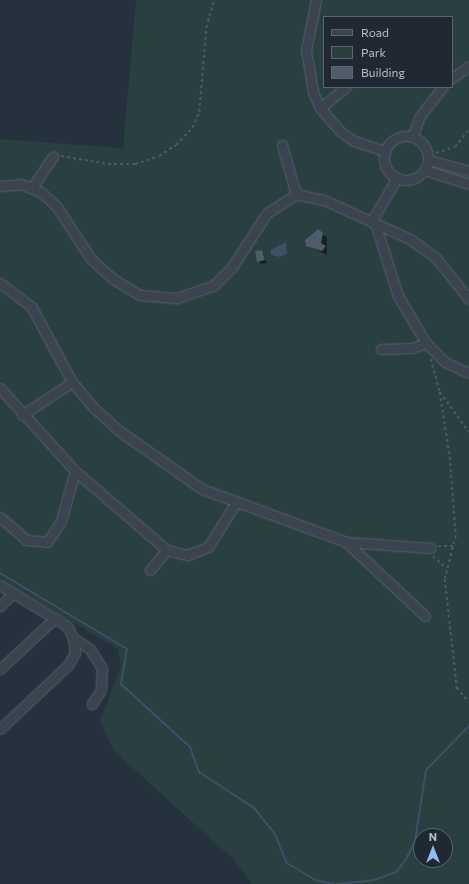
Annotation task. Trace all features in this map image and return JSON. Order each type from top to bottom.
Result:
[{"type":"street","points":[[316,0],[306,63],[320,108],[330,122],[354,141],[385,151]]},
{"type":"street","points":[[453,77],[469,66]]},
{"type":"street","points":[[320,108],[345,88]]},
{"type":"street","points":[[412,136],[420,116],[442,88]]},
{"type":"street","points":[[412,136],[422,143],[428,157],[425,170],[412,179],[397,178],[387,169],[385,151],[398,138],[412,136]]},
{"type":"street","points":[[282,145],[296,194]]},
{"type":"street","points":[[33,186],[54,156]]},
{"type":"street","points":[[428,157],[469,171]]},
{"type":"street","points":[[425,170],[469,184]]},
{"type":"street","points":[[397,178],[374,224],[398,296],[428,345],[445,362],[469,373]]},
{"type":"street","points":[[0,186],[33,186],[56,207],[84,251],[100,268],[134,292],[163,299],[203,291],[225,277],[267,213],[296,194],[324,200],[374,224],[410,239],[436,258],[469,299]]},
{"type":"street","points":[[0,283],[31,306],[72,382],[118,430],[202,489],[235,504],[346,542],[430,548]]},
{"type":"street","points":[[381,349],[412,348],[428,345]]},
{"type":"street","points":[[22,415],[72,382]]},
{"type":"street","points":[[0,388],[22,415],[75,471],[167,550],[187,555],[208,547],[235,504]]},
{"type":"street","points":[[0,517],[26,540],[46,542],[61,521],[75,471]]},
{"type":"street","points":[[346,542],[425,616]]},
{"type":"street","points":[[150,570],[167,550]]},
{"type":"street","points":[[0,585],[68,626],[74,638],[75,653],[68,665],[1,725]]},
{"type":"street","points":[[0,606],[13,593]]},
{"type":"street","points":[[0,669],[55,618]]},
{"type":"street","points":[[74,638],[90,649],[102,668],[101,690],[92,704]]},
{"type":"path","points":[[54,156],[108,164],[135,164],[159,156],[176,145],[192,128],[199,112],[206,28],[214,0]]},
{"type":"path","points":[[428,157],[455,147],[469,129]]},
{"type":"path","points":[[428,345],[440,392],[450,457],[455,546],[446,568],[458,688],[469,702]]},
{"type":"path","points":[[440,392],[469,432]]},
{"type":"path","points":[[446,568],[434,559],[430,548],[455,546]]},
{"type":"green space","points":[[136,0],[469,0],[469,884],[253,884],[233,859],[114,751],[100,721],[121,666],[118,649],[0,579],[0,139],[123,148]]},
{"type":"water","points":[[286,242],[287,254],[280,257],[271,255],[271,250]]},
{"type":"building","points":[[318,229],[323,233],[321,243],[326,246],[322,251],[306,246],[305,240]]},
{"type":"building","points":[[262,250],[265,260],[257,262],[255,251]]},
{"type":"waterway","points":[[0,573],[127,649],[121,684],[190,747],[199,772],[254,808],[275,834],[287,863],[315,880],[334,884]]},
{"type":"waterway","points":[[337,884],[374,880],[396,872],[405,861],[415,841],[426,770],[469,726]]}]
